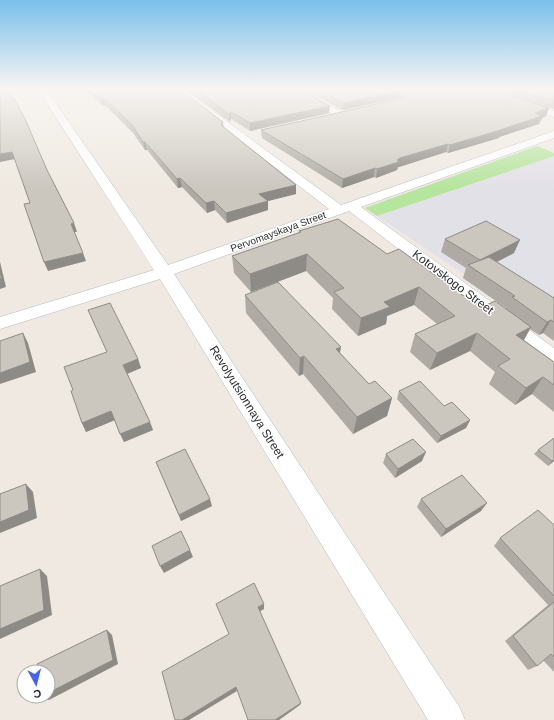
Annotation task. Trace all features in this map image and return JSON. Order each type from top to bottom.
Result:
[{"type":"street","name":"Revolyutsionnaya Street","points":[[63,122],[164,272],[448,720]]},
{"type":"street","name":"Kotovskogo Street","points":[[221,122],[345,208],[554,358]]},
{"type":"street","points":[[243,138],[258,134]]},
{"type":"street","name":"Pervomayskaya Street","points":[[0,323],[164,272],[554,134]]},
{"type":"shaded area","points":[[554,156],[554,341],[463,278],[466,276],[377,216]]},
{"type":"green space","points":[[537,146],[554,153],[554,156],[377,216],[365,208]]},
{"type":"building","points":[[0,122],[26,122],[47,170],[74,223],[71,224],[83,253],[44,262],[24,204],[30,203],[12,152],[0,154]]},
{"type":"building","points":[[128,122],[222,122],[221,125],[296,185],[259,194],[268,201],[226,213],[214,201],[206,203],[180,178],[177,179],[145,142],[143,142]]},
{"type":"building","points":[[299,122],[525,122],[450,145],[448,144],[400,158],[397,160],[399,162],[377,169],[375,168],[343,179],[261,130]]},
{"type":"building","points":[[338,219],[387,254],[399,249],[464,296],[466,295],[482,307],[495,301],[531,327],[516,335],[554,362],[554,385],[543,377],[526,388],[498,366],[510,359],[477,333],[437,353],[415,334],[455,316],[419,287],[384,302],[390,307],[361,318],[334,292],[344,288],[307,254],[250,274],[232,256],[301,232],[299,231]]},
{"type":"building","points":[[486,221],[520,240],[480,260],[445,239]]},
{"type":"building","points":[[489,257],[554,298],[554,322],[551,320],[547,322],[512,297],[515,296],[468,265]]},
{"type":"building","points":[[278,282],[341,347],[336,349],[369,384],[375,381],[392,398],[357,417],[304,356],[300,358],[245,295]]},
{"type":"building","points":[[110,303],[138,359],[123,365],[150,422],[120,434],[111,411],[82,423],[71,391],[73,390],[64,367],[107,352],[88,310]]},
{"type":"building","points":[[23,333],[30,362],[0,373],[0,341]]},
{"type":"building","points":[[420,381],[444,406],[452,402],[470,420],[441,436],[399,391]]},
{"type":"building","points":[[554,438],[554,460],[552,461],[538,450]]},
{"type":"building","points":[[413,439],[426,452],[398,469],[386,454]]},
{"type":"building","points":[[185,449],[210,499],[179,515],[156,462]]},
{"type":"building","points":[[462,475],[487,503],[446,529],[421,499]]},
{"type":"building","points":[[26,484],[29,510],[0,522],[0,494]]},
{"type":"building","points":[[538,510],[554,525],[554,596],[500,538]]},
{"type":"building","points":[[181,531],[190,550],[160,566],[152,546]]},
{"type":"building","points":[[40,569],[44,610],[0,629],[0,586]]},
{"type":"building","points":[[254,583],[264,604],[258,607],[301,703],[275,720],[248,720],[236,687],[182,720],[175,720],[162,672],[229,634],[216,604]]},
{"type":"building","points":[[554,602],[554,657],[551,654],[537,666],[513,636]]},
{"type":"building","points":[[107,630],[113,660],[56,689],[56,664],[37,664]]}]
